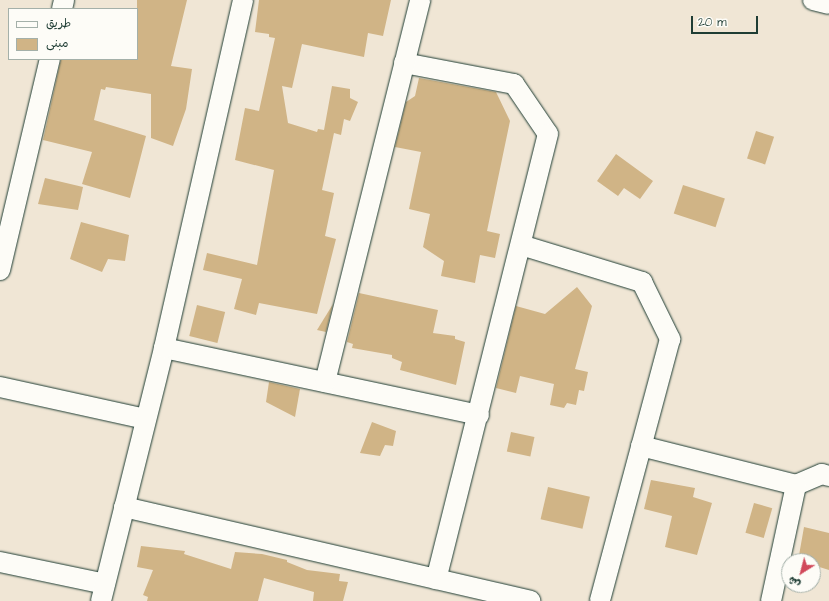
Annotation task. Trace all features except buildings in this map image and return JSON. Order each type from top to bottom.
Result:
[{"type":"street","points":[[0,562],[103,592],[164,348],[243,0]]},
{"type":"street","points":[[324,382],[420,0]]},
{"type":"street","points":[[813,0],[829,4]]},
{"type":"street","points":[[0,270],[50,60]]},
{"type":"street","points":[[404,63],[514,84],[548,134],[479,415],[436,579]]},
{"type":"street","points":[[521,245],[642,282],[670,339],[600,601]]},
{"type":"street","points":[[164,348],[479,415]]},
{"type":"street","points":[[0,387],[146,419]]},
{"type":"street","points":[[641,446],[796,485],[822,474],[829,476]]},
{"type":"street","points":[[771,601],[796,485]]},
{"type":"street","points":[[124,507],[530,601]]}]
